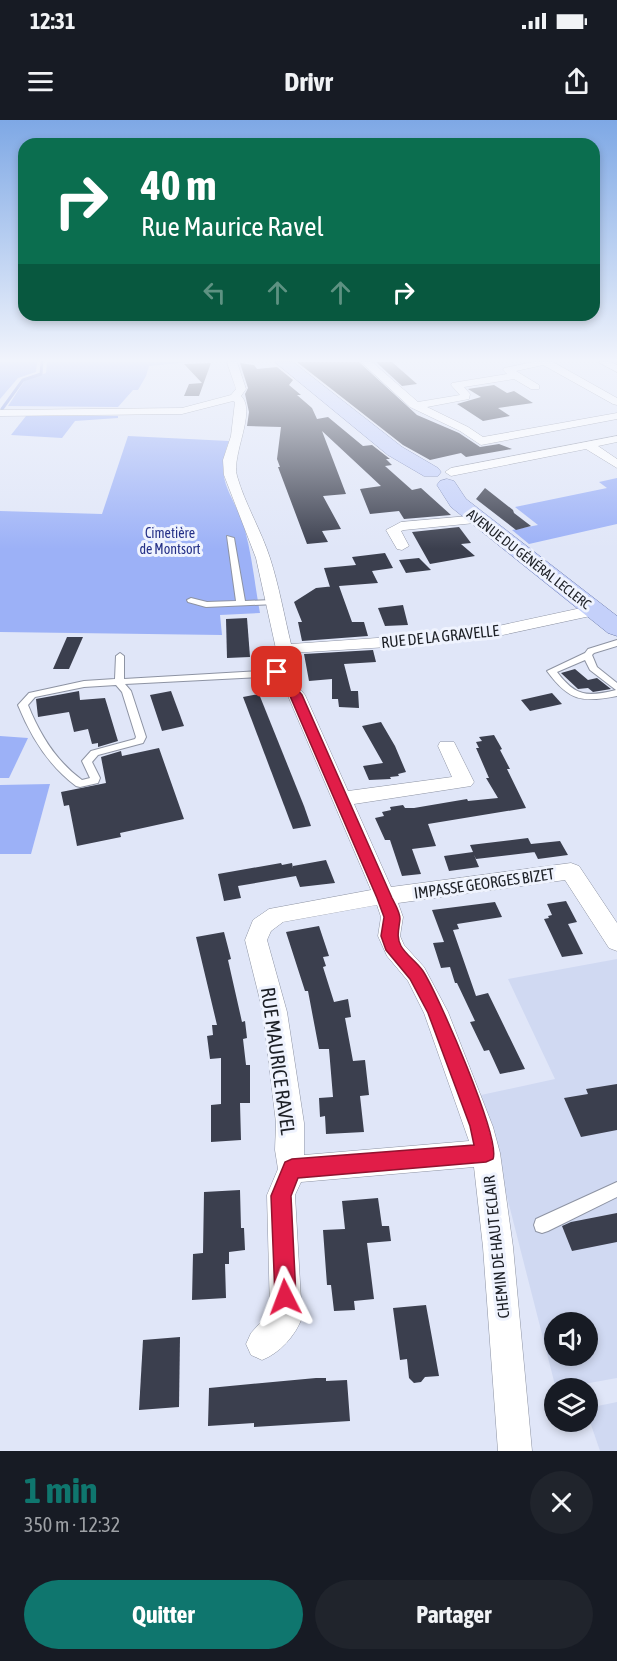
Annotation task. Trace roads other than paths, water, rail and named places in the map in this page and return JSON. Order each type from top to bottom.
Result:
[{"type":"main road","name":"AVENUE DU GÉNÉRAL LECLERC","points":[[361,424],[395,451],[447,477],[458,503],[617,628]]},
{"type":"street","points":[[239,424],[229,460],[230,475],[263,558],[284,649],[278,673]]},
{"type":"street","points":[[454,424],[481,441],[573,424]]},
{"type":"street","points":[[468,431],[508,424]]},
{"type":"street","points":[[581,424],[614,439]]},
{"type":"street","points":[[447,477],[614,439]]},
{"type":"street","points":[[588,445],[611,454],[617,464]]},
{"type":"street","points":[[447,477],[494,476],[611,454]]},
{"type":"street","points":[[402,546],[393,530],[401,526],[480,519]]},
{"type":"street","name":"RUE DE LA GRAVELLE","points":[[284,649],[498,631],[595,610]]},
{"type":"street","name":"CHEMIN DE HAUT ECLAIR","points":[[278,673],[296,695],[385,898],[392,917],[389,936],[394,950],[416,974],[436,1012],[479,1126],[486,1153],[498,1247],[515,1451]]},
{"type":"street","points":[[340,799],[464,782],[447,746]]},
{"type":"street","name":"IMPASSE GEORGES BIZET","points":[[385,898],[571,871],[617,942]]},
{"type":"street","name":"RUE MAURICE RAVEL","points":[[292,1169],[289,1150],[290,1123],[275,1012],[256,940],[261,926],[277,915],[385,898]]},
{"type":"street","points":[[262,1344],[286,1318],[281,1196],[292,1169],[486,1153]]},
{"type":"lane","points":[[230,538],[241,604]]},
{"type":"lane","points":[[191,600],[206,605],[273,602]]},
{"type":"lane","points":[[617,643],[591,651],[588,655],[552,671],[563,687],[575,697],[590,699],[617,693]]},
{"type":"lane","points":[[588,655],[593,668],[617,688]]},
{"type":"lane","points":[[120,656],[119,683],[126,691],[141,737],[139,741],[95,753],[87,761],[95,778],[94,781],[80,784],[56,764],[32,729],[22,705],[32,695],[84,684],[119,683],[278,673]]},
{"type":"lane","points":[[542,1225],[617,1189]]},
{"type":"park label","name":"Cimetière de Montsort","points":[[170,541]]}]
